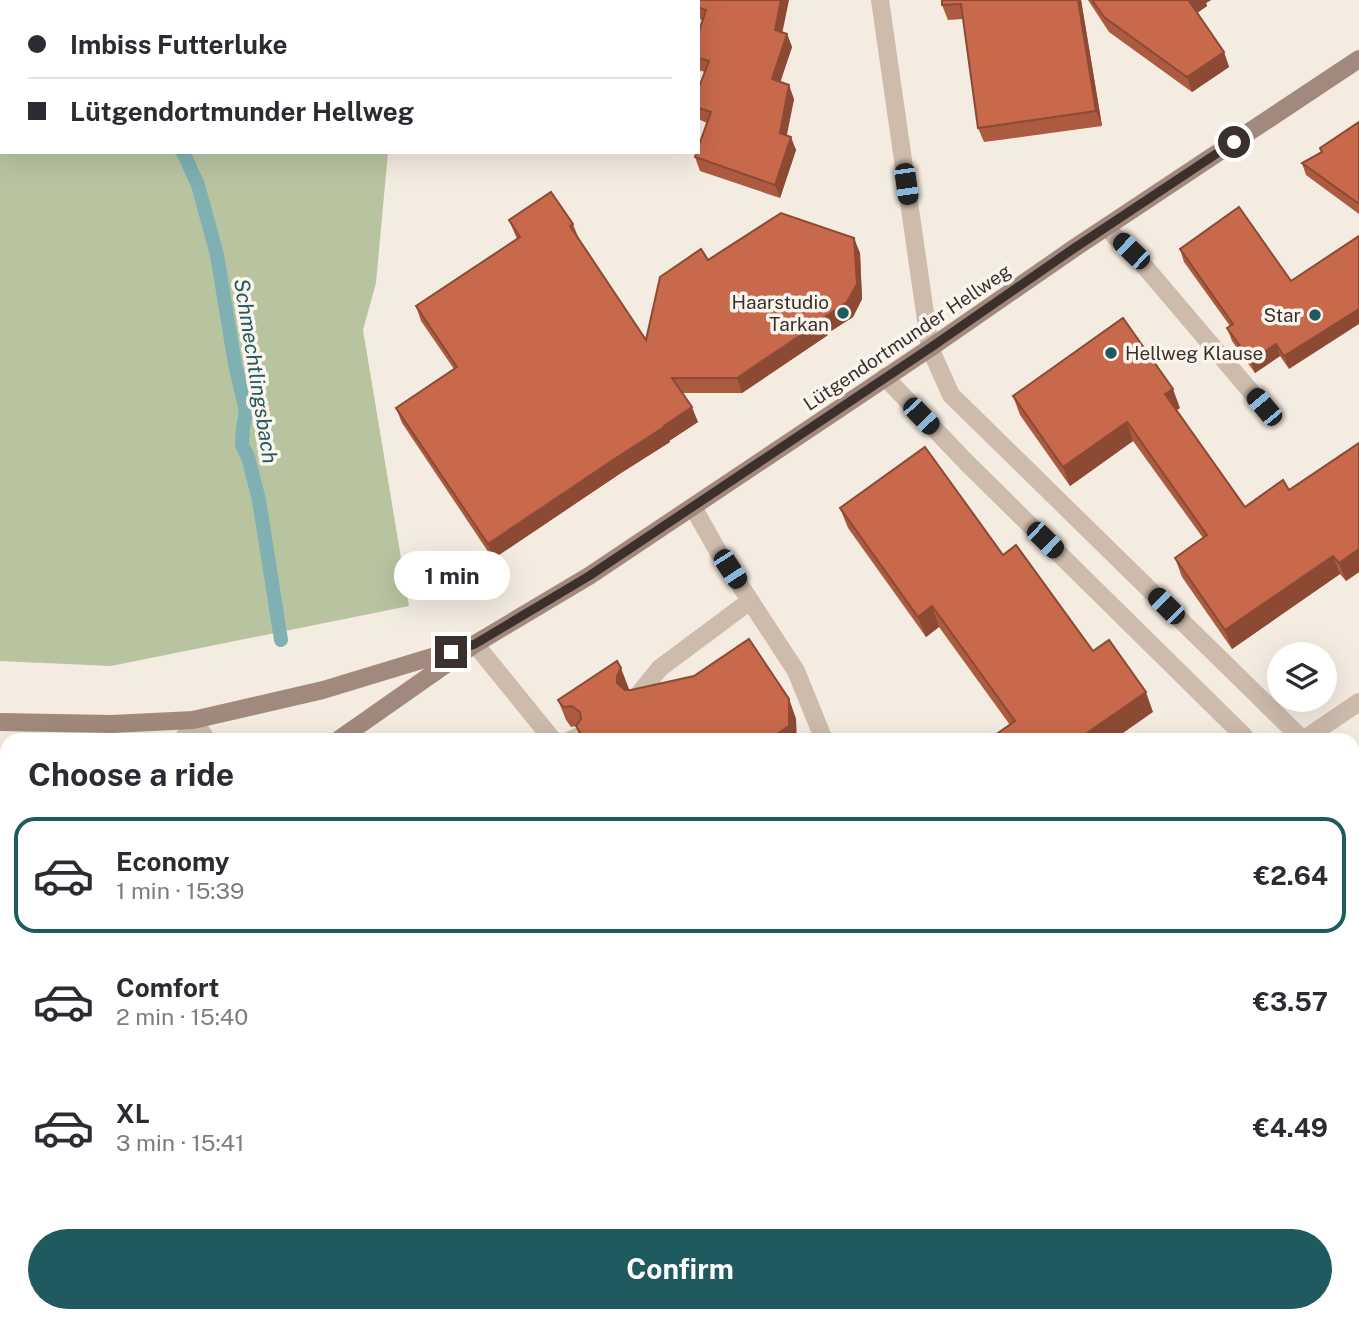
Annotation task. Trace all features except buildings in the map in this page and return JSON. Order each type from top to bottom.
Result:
[{"type":"main road","name":"Lütgendortmunder Hellweg","points":[[348,733],[475,644],[589,576],[1359,59]]},
{"type":"main road","name":"Lütgendortmunder Hellweg","points":[[0,722],[112,724],[193,720],[323,690],[475,644]]},
{"type":"street","points":[[880,0],[930,348],[951,395],[1296,733]]},
{"type":"street","points":[[1106,227],[1146,268],[1264,407]]},
{"type":"street","points":[[885,377],[966,462],[1241,733]]},
{"type":"street","points":[[693,507],[719,553],[796,671],[821,733]]},
{"type":"street","points":[[635,699],[660,668],[750,601]]},
{"type":"street","points":[[475,644],[547,733]]},
{"type":"street","points":[[1313,733],[1359,702]]},
{"type":"street","points":[[186,733],[193,720],[202,733]]},
{"type":"green space","points":[[0,154],[388,154],[376,283],[363,330],[409,606],[111,666],[0,661]]},
{"type":"waterway","name":"Schmechtlingsbach","points":[[184,154],[198,185],[217,255],[235,364],[246,411],[242,445],[248,457],[259,500],[281,640]]},
{"type":"place","name":"Haarstudio Tarkan","points":[[843,313]]},
{"type":"place","name":"Star","points":[[1315,315]]},
{"type":"place","name":"Hellweg Klause","points":[[1111,353]]},
{"type":"route","points":[[451,652],[475,644],[589,576],[1234,142]]}]
